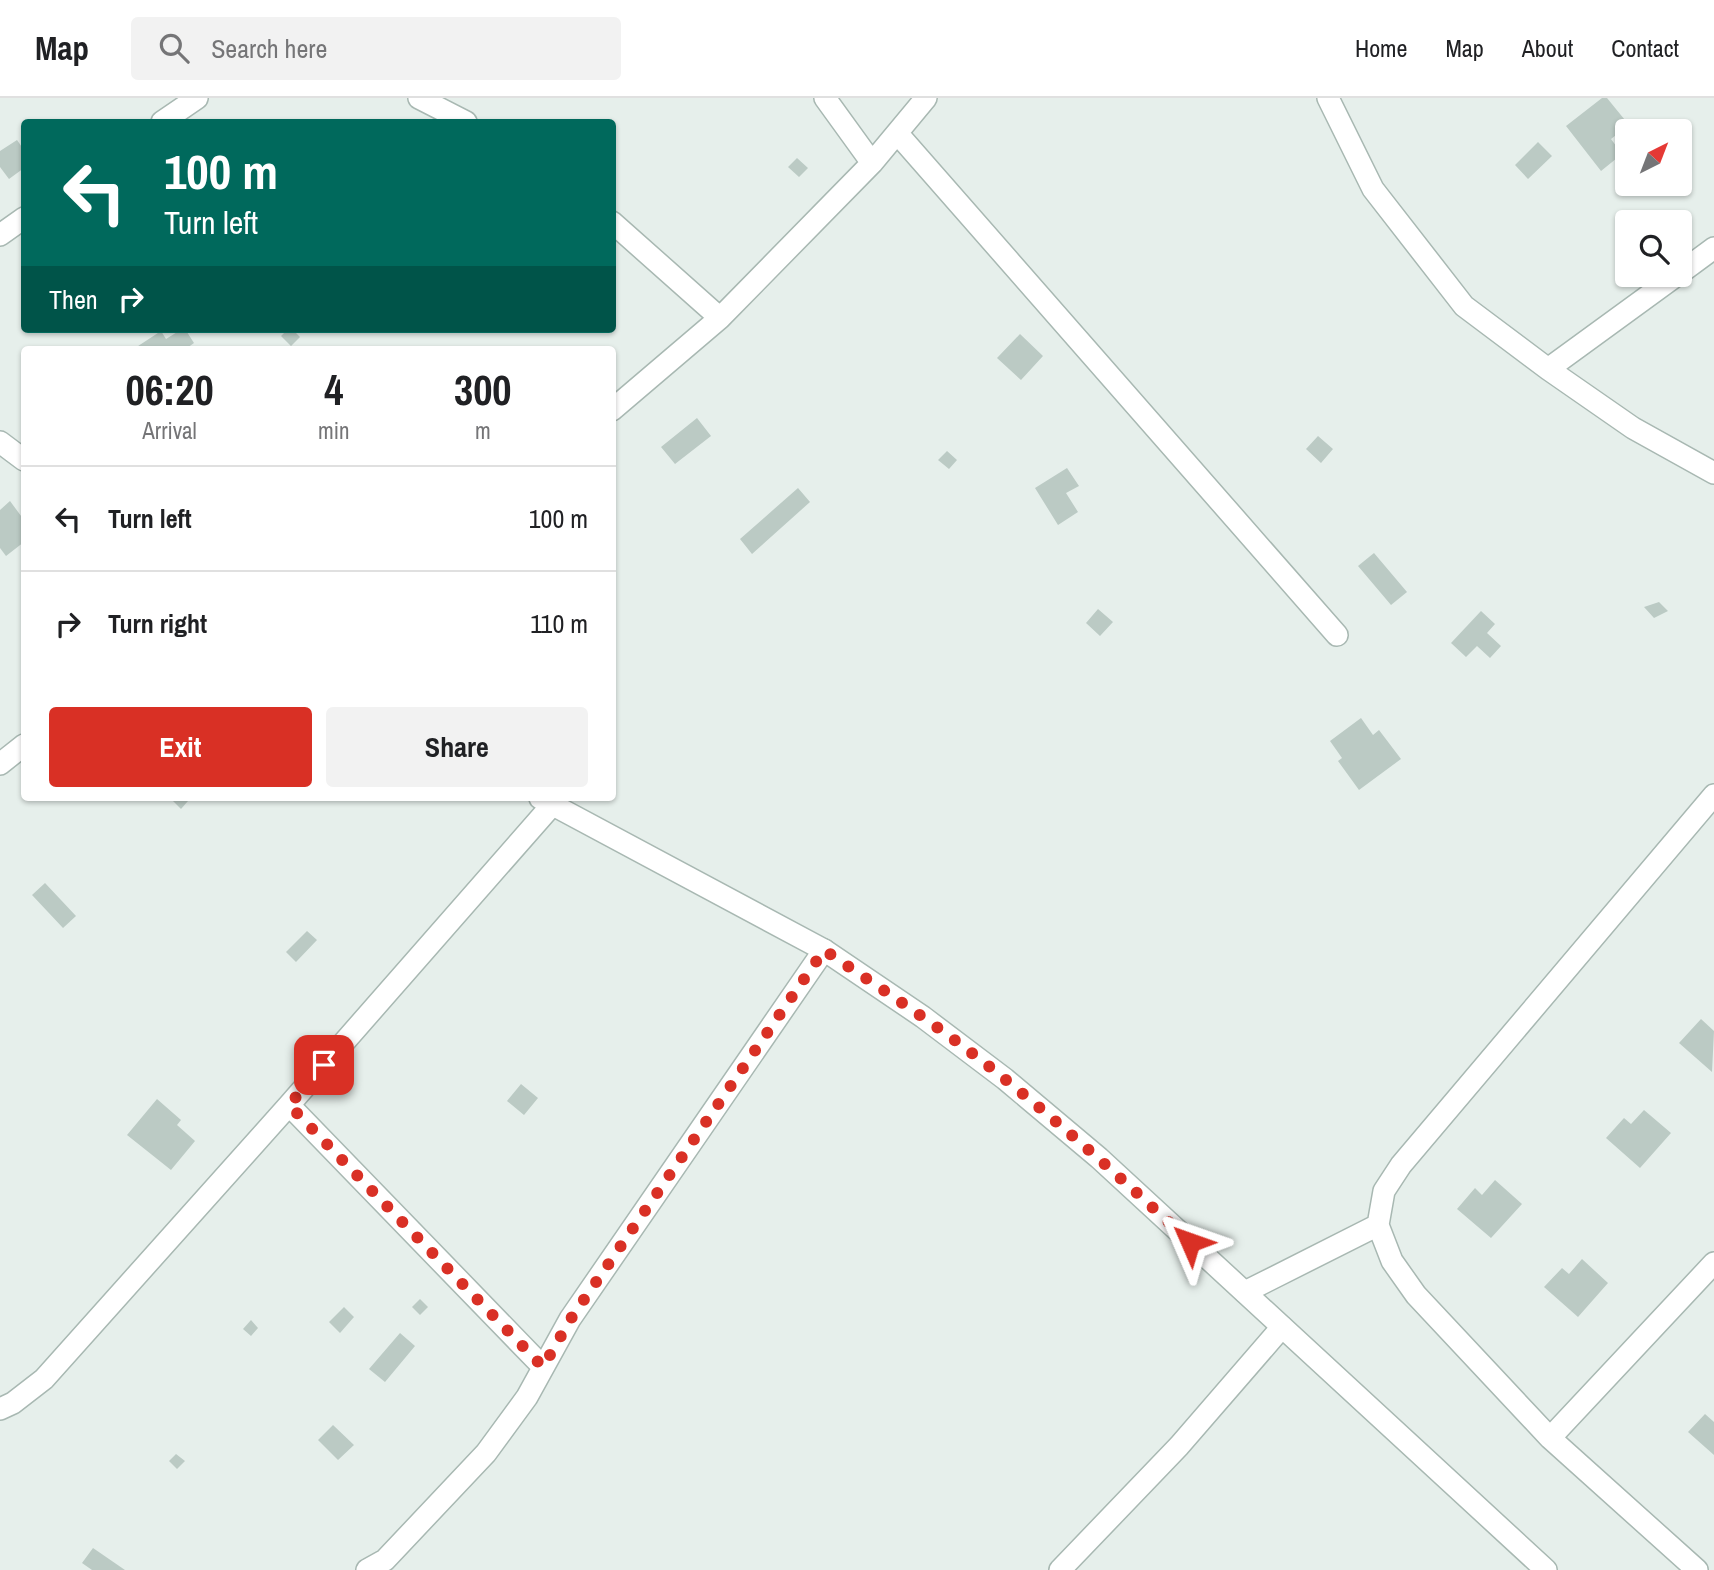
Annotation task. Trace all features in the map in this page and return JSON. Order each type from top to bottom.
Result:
[{"type":"street","points":[[166,119],[197,98]]},
{"type":"street","points":[[419,98],[460,119]]},
{"type":"street","points":[[825,98],[872,163]]},
{"type":"street","points":[[616,407],[720,318],[872,163],[926,98]]},
{"type":"street","points":[[1328,98],[1373,189],[1464,306],[1633,428],[1714,473]]},
{"type":"street","points":[[897,133],[1337,635]]},
{"type":"street","points":[[0,235],[21,220]]},
{"type":"street","points":[[616,226],[720,318]]},
{"type":"street","points":[[1692,264],[1714,248]]},
{"type":"street","points":[[1548,369],[1661,287]]},
{"type":"street","points":[[0,442],[21,458]]},
{"type":"street","points":[[0,764],[21,747]]},
{"type":"street","points":[[1697,1570],[1550,1438],[1416,1295],[1392,1261],[1378,1224],[1384,1191],[1401,1165],[1714,795]]},
{"type":"street","points":[[0,1409],[13,1403],[44,1379],[289,1105],[546,801],[824,950],[923,1017],[1005,1079],[1099,1158],[1546,1570]]},
{"type":"street","points":[[366,1570],[385,1560],[486,1453],[527,1396],[570,1320],[824,950]]},
{"type":"street","points":[[289,1105],[543,1367]]},
{"type":"street","points":[[1245,1292],[1378,1224]]},
{"type":"street","points":[[1550,1438],[1714,1263]]},
{"type":"street","points":[[1060,1570],[1179,1446],[1282,1327]]},
{"type":"building","points":[[1602,98],[1607,98],[1624,119],[1615,119],[1615,136],[1611,139],[1615,144],[1615,160],[1601,171],[1566,126]]},
{"type":"building","points":[[17,140],[21,146],[21,170],[9,179],[0,167],[0,151]]},
{"type":"building","points":[[1538,142],[1552,156],[1528,179],[1515,165]]},
{"type":"building","points":[[797,158],[808,168],[799,177],[788,167]]},
{"type":"building","points":[[158,333],[162,333],[166,339],[176,333],[188,333],[194,343],[190,346],[138,346]]},
{"type":"building","points":[[284,333],[296,333],[300,337],[291,346],[281,336]]},
{"type":"building","points":[[1020,334],[1043,356],[1021,380],[997,358]]},
{"type":"building","points":[[697,418],[711,436],[675,464],[661,447]]},
{"type":"building","points":[[1318,436],[1333,449],[1321,463],[1306,449]]},
{"type":"building","points":[[947,451],[957,460],[949,469],[938,460]]},
{"type":"building","points":[[1067,468],[1079,486],[1066,493],[1078,512],[1058,525],[1035,488]]},
{"type":"building","points":[[798,488],[810,502],[752,554],[740,539]]},
{"type":"building","points":[[10,501],[21,516],[21,544],[6,556],[0,548],[0,510]]},
{"type":"building","points":[[1374,553],[1407,592],[1391,605],[1358,566]]},
{"type":"building","points":[[1659,602],[1668,611],[1654,618],[1644,607]]},
{"type":"building","points":[[1098,609],[1113,622],[1100,636],[1086,623]]},
{"type":"building","points":[[1481,611],[1495,624],[1487,633],[1501,646],[1490,658],[1477,646],[1466,657],[1451,643]]},
{"type":"building","points":[[1361,718],[1373,735],[1379,730],[1401,759],[1359,790],[1338,761],[1342,758],[1330,741]]},
{"type":"building","points":[[173,801],[188,801],[181,809]]},
{"type":"building","points":[[45,883],[76,916],[63,928],[32,895]]},
{"type":"building","points":[[307,931],[317,940],[296,962],[286,952]]},
{"type":"building","points":[[1701,1019],[1714,1031],[1712,1072],[1679,1043]]},
{"type":"building","points":[[521,1084],[538,1098],[524,1115],[507,1101]]},
{"type":"building","points":[[157,1099],[181,1120],[177,1125],[195,1141],[171,1170],[127,1135]]},
{"type":"building","points":[[1644,1110],[1671,1133],[1640,1168],[1606,1138],[1624,1118],[1631,1124]]},
{"type":"building","points":[[1495,1180],[1522,1204],[1491,1238],[1457,1209],[1475,1188],[1482,1195]]},
{"type":"building","points":[[1582,1259],[1608,1283],[1578,1317],[1544,1287],[1562,1268],[1569,1274]]},
{"type":"building","points":[[420,1299],[428,1307],[420,1315],[412,1307]]},
{"type":"building","points":[[344,1307],[354,1317],[340,1333],[329,1322]]},
{"type":"building","points":[[251,1320],[258,1328],[251,1336],[243,1329]]},
{"type":"building","points":[[400,1333],[415,1346],[385,1382],[369,1369]]},
{"type":"building","points":[[1705,1414],[1714,1422],[1714,1455],[1688,1432]]},
{"type":"building","points":[[333,1425],[354,1445],[338,1460],[318,1440]]},
{"type":"building","points":[[176,1454],[185,1461],[177,1469],[169,1461]]},
{"type":"building","points":[[93,1548],[125,1570],[92,1570],[82,1563]]},
{"type":"route","points":[[324,1065],[289,1105],[543,1367],[570,1320],[824,950],[923,1017],[1005,1079],[1099,1158],[1190,1242]]}]
